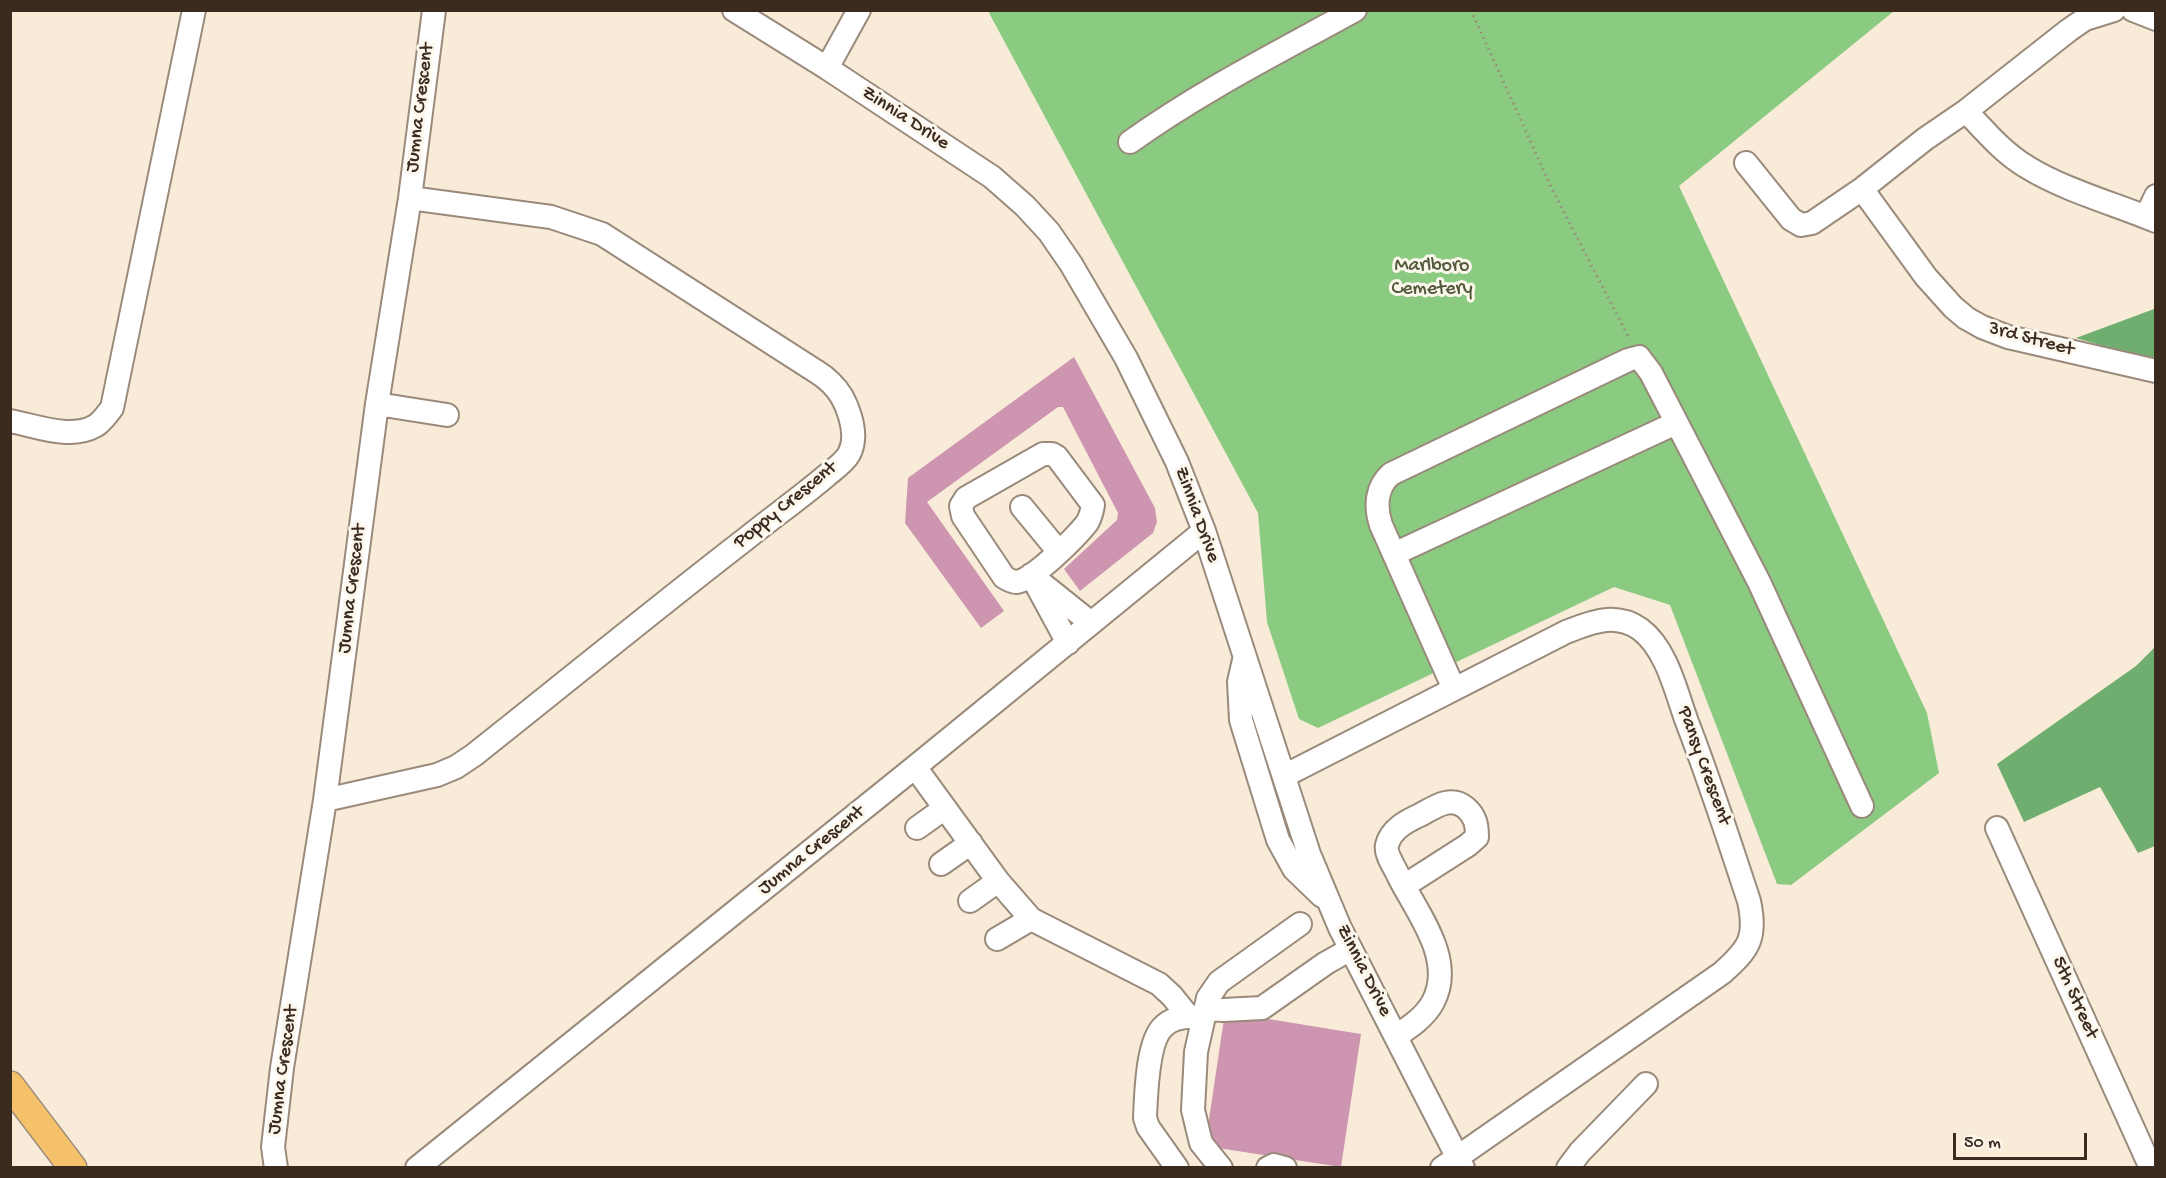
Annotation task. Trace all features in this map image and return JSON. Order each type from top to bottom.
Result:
[{"type":"main road","points":[[10,1085],[73,1167]]},
{"type":"street","points":[[10,421],[64,432],[82,432],[97,425],[112,408],[194,10]]},
{"type":"street","name":"Jumna Crescent","points":[[276,1167],[273,1147],[282,1068],[325,800],[377,404],[410,198],[434,10]]},
{"type":"street","name":"Zinnia Drive","points":[[734,10],[827,68],[992,177],[1025,206],[1049,232],[1071,264],[1126,358],[1177,462],[1204,531],[1309,854],[1351,950],[1396,1036],[1455,1164]]},
{"type":"street","points":[[827,68],[859,10]]},
{"type":"street","points":[[1130,142],[1211,89],[1355,10]]},
{"type":"street","points":[[2133,10],[2156,19]]},
{"type":"street","points":[[1746,163],[1791,219],[1801,225],[1812,223],[1862,189],[1925,139],[1966,111],[2069,30],[2085,19],[2108,11]]},
{"type":"street","points":[[1966,111],[2003,150],[2026,167],[2048,178],[2151,219],[2156,196]]},
{"type":"street","name":"3rd Street","points":[[1862,189],[1926,277],[1966,318],[1988,330],[2008,337],[2156,371]]},
{"type":"street","name":"Poppy Crescent","points":[[325,800],[437,775],[474,755],[661,604],[819,482],[845,459],[852,444],[848,410],[832,384],[817,372],[602,234],[551,217],[410,198]]},
{"type":"street","points":[[1454,689],[1377,514],[1379,491],[1384,480],[1391,474],[1628,360],[1639,357],[1651,373],[1759,582],[1862,806]]},
{"type":"street","points":[[377,404],[447,415]]},
{"type":"street","points":[[1394,554],[1676,423]]},
{"type":"street","points":[[1043,454],[1052,454],[1057,457],[1093,505],[1088,521],[1059,552],[1017,582],[1004,577],[963,516],[962,506],[966,498],[1043,454]]},
{"type":"street","points":[[1022,507],[1059,552]]},
{"type":"street","name":"Jumna Crescent","points":[[417,1167],[915,767],[1204,531]]},
{"type":"street","points":[[1031,574],[1091,623]]},
{"type":"street","points":[[1031,574],[1068,643]]},
{"type":"street","name":"Pansy Crescent","points":[[1284,776],[1566,632],[1593,622],[1606,619],[1618,620],[1639,629],[1653,642],[1670,677],[1711,786],[1749,901],[1752,922],[1750,942],[1746,950],[1722,973],[1455,1164]]},
{"type":"street","points":[[1245,655],[1239,681],[1241,720],[1278,840],[1294,869],[1329,903]]},
{"type":"street","points":[[915,767],[998,881],[1031,919],[1159,984],[1198,1014]]},
{"type":"street","points":[[917,828],[945,807]]},
{"type":"street","name":"5th Street","points":[[1997,828],[2152,1164]]},
{"type":"street","points":[[941,864],[971,843]]},
{"type":"street","points":[[969,901],[998,881]]},
{"type":"street","points":[[1396,1036],[1419,1019],[1433,1003],[1439,987],[1440,971],[1436,947],[1404,886]]},
{"type":"street","points":[[997,939],[1031,919]]},
{"type":"street","points":[[1221,1167],[1201,1143],[1193,1110],[1198,1014],[1219,982],[1300,924]]},
{"type":"street","points":[[1177,1167],[1148,1127],[1145,1118],[1156,1035],[1165,1025],[1198,1014],[1262,1008],[1326,963],[1351,950]]},
{"type":"street","points":[[1568,1167],[1646,1084]]},
{"type":"street","points":[[1268,1167],[1274,1165],[1285,1167]]},
{"type":"path","points":[[1472,10],[1552,189],[1639,357]]},
{"type":"green space","name":"Marlboro Cemetery","points":[[988,11],[1894,11],[1679,186],[1927,713],[1939,773],[1791,885],[1777,884],[1670,605],[1614,587],[1318,728],[1299,719],[1267,622],[1258,513]]},
{"type":"green space","points":[[2154,309],[2155,361],[2076,338]]},
{"type":"green space","points":[[2155,647],[2155,846],[2138,853],[2100,787],[2024,822],[1997,764],[2136,666]]},
{"type":"building","points":[[1074,357],[1155,508],[1157,522],[1153,533],[1080,591],[1064,569],[1117,520],[1118,513],[1063,407],[1058,407],[927,502],[1004,611],[981,628],[905,523],[908,478]]},
{"type":"building","points":[[1225,1012],[1361,1034],[1341,1167],[1205,1146]]}]
